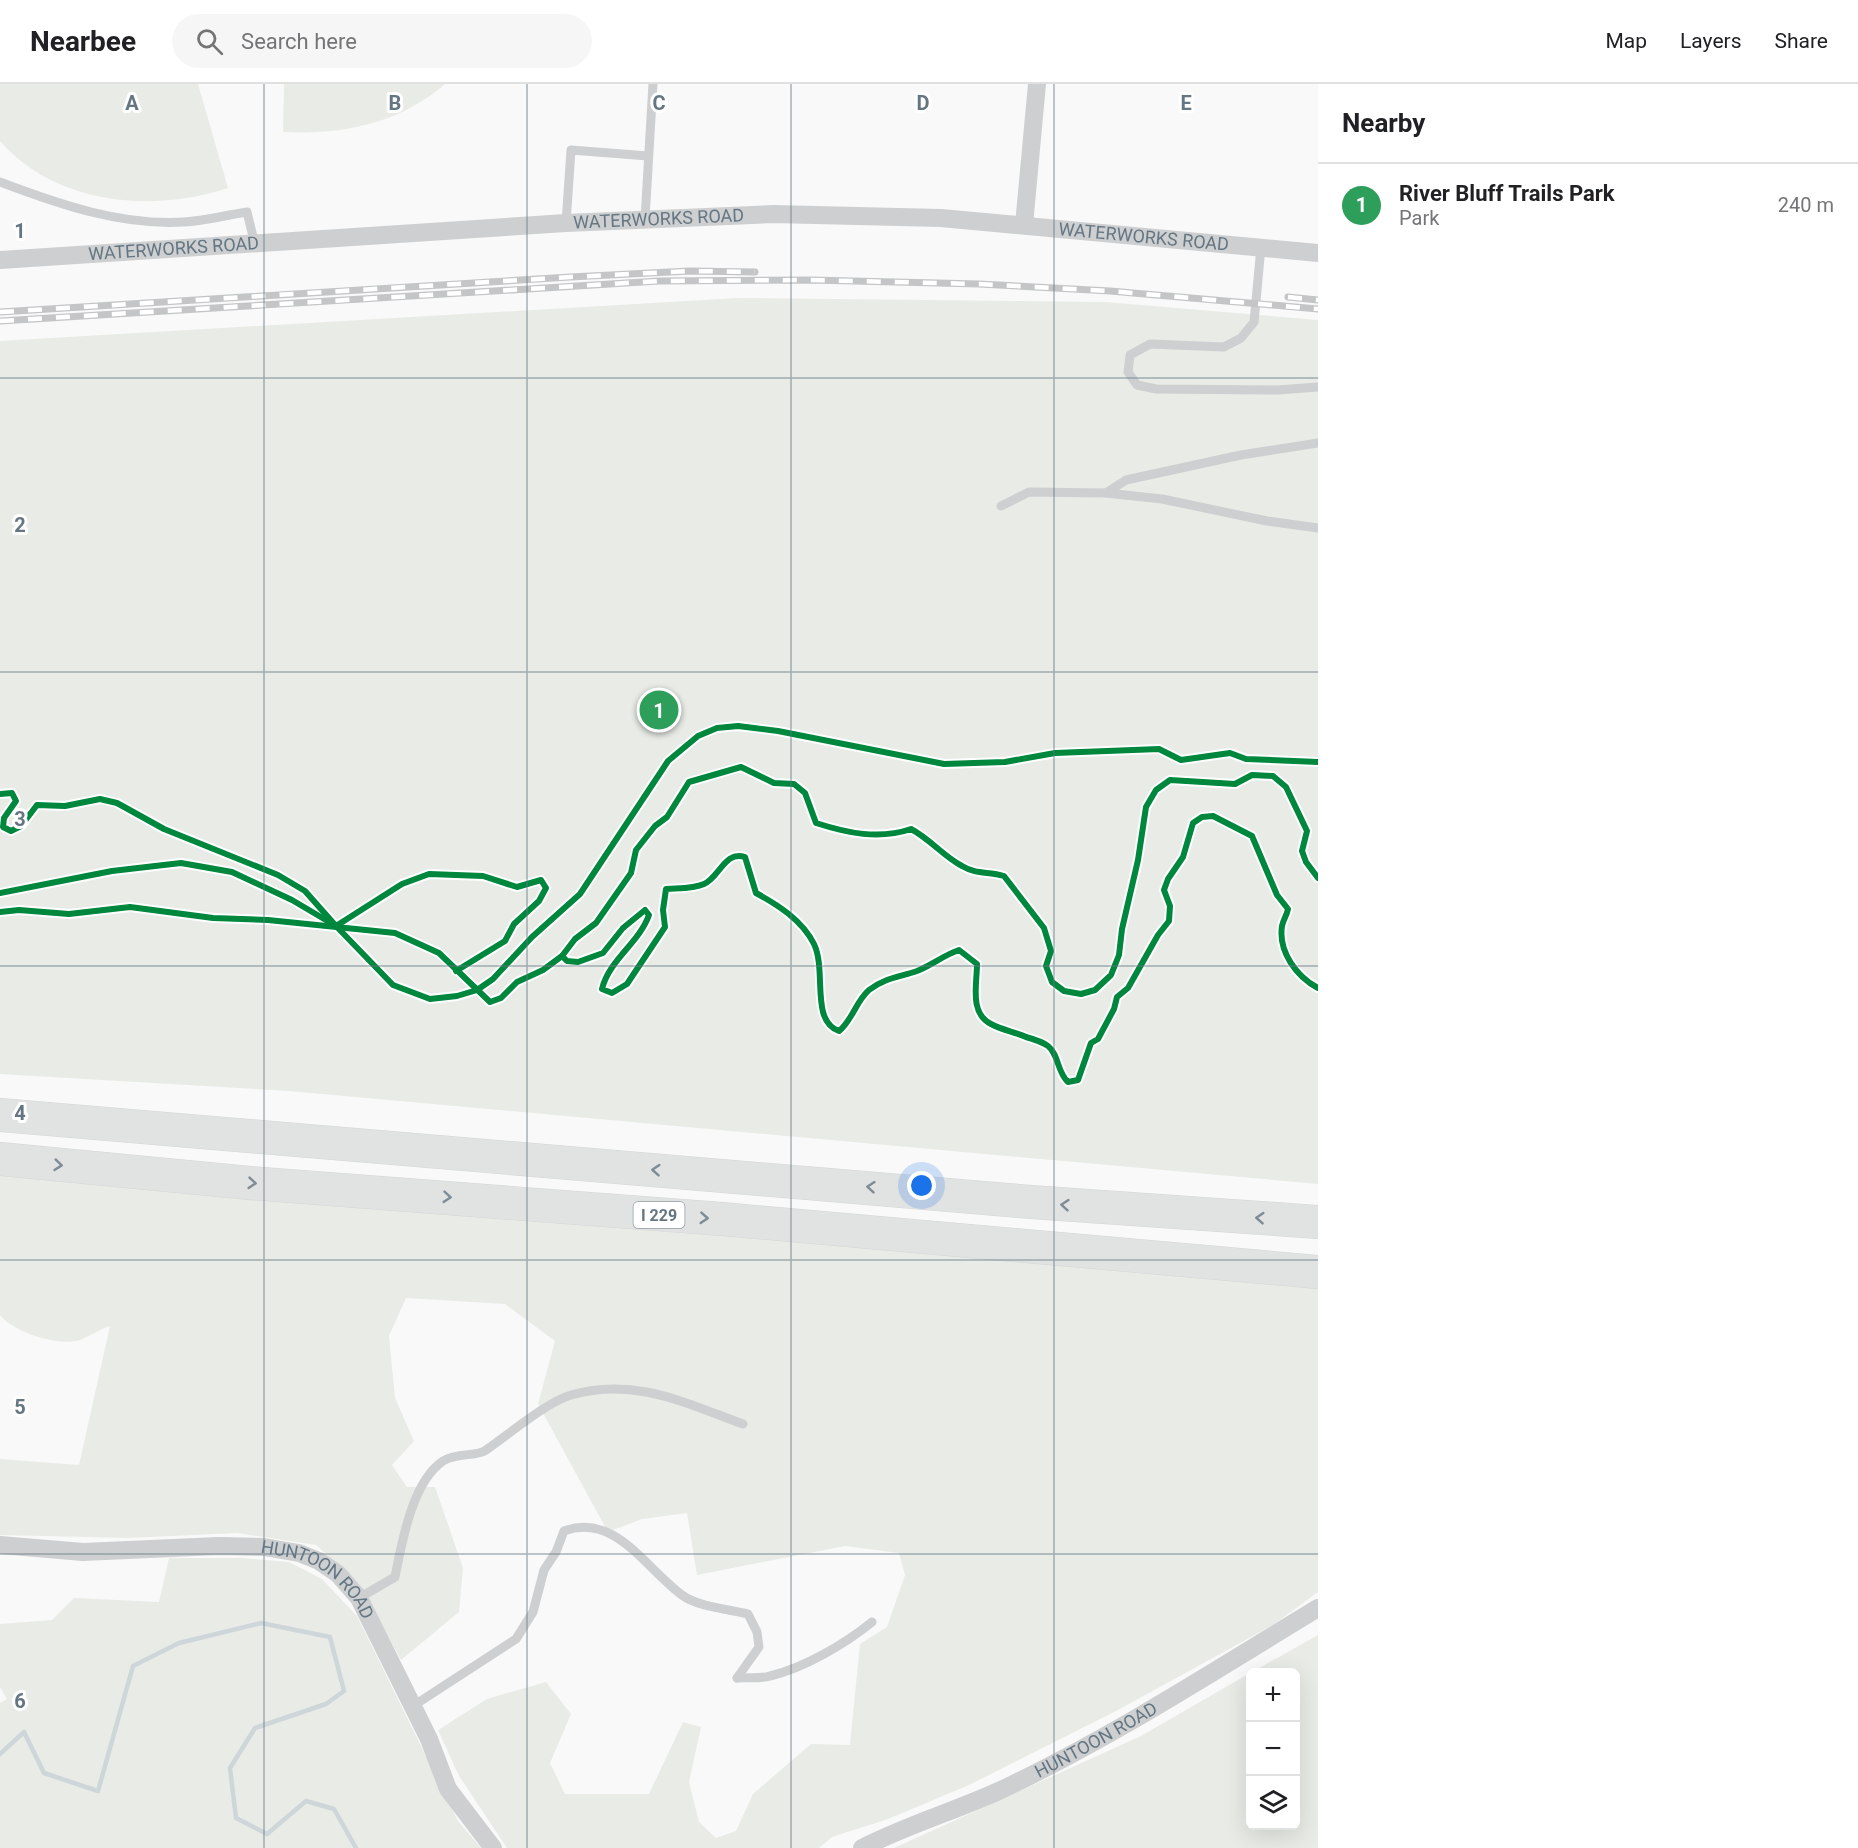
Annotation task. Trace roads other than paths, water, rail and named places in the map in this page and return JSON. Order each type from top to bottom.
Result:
[{"type":"highway","points":[[0,1115],[1053,1204],[1318,1222]]},
{"type":"highway","name":"I 229","points":[[0,1159],[250,1183],[722,1219],[1318,1272]]},
{"type":"street","points":[[1024,225],[1037,84]]},
{"type":"street","name":"WATERWORKS ROAD","points":[[0,260],[566,223],[773,214],[874,214],[1024,225],[1318,252]]},
{"type":"street","name":"HUNTOON ROAD","points":[[0,1545],[83,1552],[158,1551],[218,1546],[264,1547],[300,1552],[319,1561],[338,1574],[359,1598],[413,1706],[448,1789],[493,1848]]},
{"type":"street","name":"HUNTOON ROAD","points":[[862,1848],[891,1833],[999,1791],[1066,1757],[1318,1608]]},
{"type":"lane","points":[[645,219],[653,84]]},
{"type":"lane","points":[[566,223],[571,150],[648,156]]},
{"type":"lane","points":[[0,182],[57,204],[123,219],[183,222],[247,212],[255,245]]},
{"type":"lane","points":[[1261,248],[1254,322],[1241,338],[1224,347],[1150,344],[1131,355],[1128,372],[1137,385],[1156,389],[1278,390],[1318,387]]},
{"type":"lane","points":[[1106,493],[1126,480],[1241,455],[1318,443]]},
{"type":"lane","points":[[1001,506],[1029,492],[1106,493],[1162,499],[1267,521],[1318,528]]},
{"type":"lane","points":[[359,1598],[395,1577],[411,1514],[429,1473],[445,1460],[462,1453],[483,1453],[569,1396],[616,1389],[649,1391],[743,1424]]},
{"type":"lane","points":[[413,1706],[516,1640],[533,1612],[544,1570],[556,1552],[564,1531],[579,1525],[606,1532],[624,1542],[683,1596],[748,1614],[757,1632],[759,1647],[737,1678],[769,1677],[816,1658],[853,1638],[872,1622]]},
{"type":"waterway","points":[[0,1754],[24,1732],[44,1773],[98,1791],[133,1666],[179,1643],[261,1623],[330,1637],[344,1691],[326,1704],[255,1728],[230,1768],[236,1818],[267,1834],[306,1801],[334,1809],[356,1848]]},
{"type":"railway","points":[[0,312],[570,277],[690,271],[755,272]]},
{"type":"railway","points":[[0,321],[659,281],[811,280],[979,284],[1110,291],[1318,309]]},
{"type":"railway","points":[[1288,297],[1318,300]]},
{"type":"place","name":"River Bluff Trails Park","points":[[659,710]]}]
